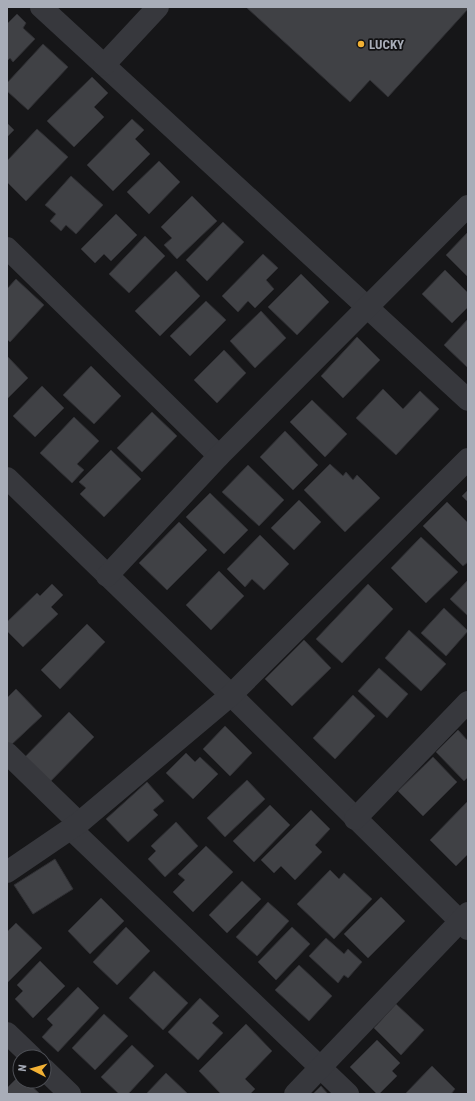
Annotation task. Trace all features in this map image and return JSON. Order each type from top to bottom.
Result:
[{"type":"street","points":[[41,7],[468,400]]},
{"type":"street","points":[[104,65],[158,7]]},
{"type":"street","points":[[107,576],[219,456],[468,206]]},
{"type":"street","points":[[7,248],[219,456]]},
{"type":"street","points":[[7,872],[75,826],[231,695],[468,459]]},
{"type":"street","points":[[7,478],[231,695],[355,819],[465,921],[295,1094]]},
{"type":"street","points":[[355,819],[468,702]]},
{"type":"street","points":[[7,753],[75,826],[348,1094]]},
{"type":"street","points":[[7,1033],[24,1049]]},
{"type":"street","points":[[52,1077],[70,1094]]},
{"type":"building","name":"LUCKY","points":[[246,7],[468,7],[468,9],[388,97],[370,80],[350,102]]},
{"type":"building","points":[[17,14],[26,23],[23,28],[35,39],[13,62],[10,58],[7,61],[7,24]]},
{"type":"building","points":[[43,44],[68,67],[28,110],[7,91],[7,83]]},
{"type":"building","points":[[92,77],[108,93],[94,107],[104,117],[74,147],[47,121]]},
{"type":"building","points":[[132,119],[144,130],[135,139],[150,154],[113,191],[87,165]]},
{"type":"building","points":[[7,123],[14,130],[7,137]]},
{"type":"building","points":[[37,129],[68,157],[26,201],[7,182],[7,161]]},
{"type":"building","points":[[159,161],[180,182],[149,214],[127,192]]},
{"type":"building","points":[[71,176],[103,205],[76,234],[66,225],[61,231],[50,221],[56,214],[45,205]]},
{"type":"building","points":[[192,196],[217,221],[177,259],[164,245],[172,238],[161,227]]},
{"type":"building","points":[[116,214],[137,235],[111,261],[104,254],[95,263],[81,249]]},
{"type":"building","points":[[223,222],[244,242],[207,281],[186,260]]},
{"type":"building","points":[[468,232],[468,277],[446,255]]},
{"type":"building","points":[[145,236],[165,256],[129,293],[109,274]]},
{"type":"building","points":[[263,254],[278,268],[266,280],[274,289],[255,308],[248,301],[238,312],[222,296]]},
{"type":"building","points":[[445,270],[468,293],[468,307],[452,323],[422,294]]},
{"type":"building","points":[[176,271],[200,296],[160,336],[135,311]]},
{"type":"building","points":[[301,274],[329,302],[297,335],[268,307]]},
{"type":"building","points":[[16,279],[44,305],[10,342],[7,339],[7,289]]},
{"type":"building","points":[[206,301],[226,320],[190,356],[170,336]]},
{"type":"building","points":[[261,311],[286,338],[255,368],[230,341]]},
{"type":"building","points":[[468,319],[468,368],[444,345]]},
{"type":"building","points":[[357,337],[380,360],[343,398],[321,376]]},
{"type":"building","points":[[224,350],[246,373],[217,403],[194,380]]},
{"type":"building","points":[[8,357],[28,378],[7,399],[7,358]]},
{"type":"building","points":[[91,366],[121,396],[94,424],[63,395]]},
{"type":"building","points":[[42,386],[64,408],[35,437],[13,416]]},
{"type":"building","points":[[383,389],[403,409],[420,391],[439,409],[396,455],[356,418]]},
{"type":"building","points":[[312,400],[347,434],[325,457],[290,422]]},
{"type":"building","points":[[152,412],[177,436],[142,472],[117,448]]},
{"type":"building","points":[[74,417],[99,441],[77,464],[84,470],[72,483],[40,453]]},
{"type":"building","points":[[285,431],[318,465],[293,490],[260,457]]},
{"type":"building","points":[[111,450],[141,479],[104,517],[80,494],[86,488],[79,482]]},
{"type":"building","points":[[330,464],[343,476],[346,472],[353,480],[357,475],[380,498],[345,532],[304,490]]},
{"type":"building","points":[[248,465],[284,500],[259,526],[222,492]]},
{"type":"building","points":[[468,490],[468,502],[462,496]]},
{"type":"building","points":[[210,493],[248,530],[224,554],[186,517]]},
{"type":"building","points":[[299,500],[321,522],[294,550],[271,528]]},
{"type":"building","points":[[447,502],[468,523],[468,562],[463,566],[423,526]]},
{"type":"building","points":[[179,522],[207,550],[167,590],[139,563]]},
{"type":"building","points":[[260,535],[289,564],[264,590],[252,579],[245,587],[227,569]]},
{"type":"building","points":[[421,537],[458,572],[426,603],[391,568]]},
{"type":"building","points":[[219,571],[244,596],[211,630],[186,605]]},
{"type":"building","points":[[468,580],[468,616],[450,599]]},
{"type":"building","points":[[52,584],[63,595],[51,607],[58,614],[23,647],[7,631],[7,622],[37,593],[40,596]]},
{"type":"building","points":[[368,584],[393,609],[342,663],[316,639]]},
{"type":"building","points":[[444,608],[468,631],[446,656],[421,633]]},
{"type":"building","points":[[87,624],[105,642],[60,689],[41,670]]},
{"type":"building","points":[[409,630],[446,664],[421,691],[385,658]]},
{"type":"building","points":[[304,640],[331,668],[292,706],[265,679]]},
{"type":"building","points":[[379,668],[408,694],[387,718],[358,691]]},
{"type":"building","points":[[16,689],[42,716],[10,746],[7,744],[7,698]]},
{"type":"building","points":[[353,695],[375,716],[335,759],[313,738]]},
{"type":"building","points":[[69,712],[94,737],[42,790],[17,765]]},
{"type":"building","points":[[225,726],[252,753],[230,776],[203,749]]},
{"type":"building","points":[[458,730],[468,741],[468,777],[464,781],[436,752]]},
{"type":"building","points":[[186,753],[195,762],[200,757],[218,774],[193,799],[166,773]]},
{"type":"building","points":[[433,757],[457,782],[423,816],[398,791]]},
{"type":"building","points":[[247,780],[265,799],[225,837],[207,818]]},
{"type":"building","points":[[147,782],[164,801],[153,810],[158,815],[128,842],[106,819]]},
{"type":"building","points":[[468,801],[468,854],[456,866],[430,840]]},
{"type":"building","points":[[270,805],[290,825],[254,862],[233,841]]},
{"type":"building","points":[[311,810],[330,829],[315,845],[322,852],[295,880],[281,866],[274,873],[261,860]]},
{"type":"building","points":[[176,822],[198,846],[165,877],[148,859],[156,851],[151,846]]},
{"type":"building","points":[[206,846],[233,872],[193,912],[173,892],[185,880],[178,874]]},
{"type":"building","points":[[55,859],[73,889],[33,914],[14,885]]},
{"type":"building","points":[[330,870],[339,879],[344,873],[372,899],[334,939],[297,904]]},
{"type":"building","points":[[242,881],[261,899],[227,933],[209,915]]},
{"type":"building","points":[[381,897],[405,921],[368,958],[344,934]]},
{"type":"building","points":[[101,898],[124,921],[90,954],[68,931]]},
{"type":"building","points":[[268,902],[289,921],[257,956],[236,937]]},
{"type":"building","points":[[16,923],[42,948],[7,983],[7,932]]},
{"type":"building","points":[[126,927],[150,951],[117,985],[93,962]]},
{"type":"building","points":[[292,927],[310,944],[276,980],[258,962]]},
{"type":"building","points":[[326,938],[344,954],[348,949],[362,962],[348,978],[344,975],[338,983],[309,956]]},
{"type":"building","points":[[40,961],[65,986],[33,1018],[15,999],[23,991],[17,985]]},
{"type":"building","points":[[299,965],[332,996],[309,1021],[275,990]]},
{"type":"building","points":[[154,971],[188,1003],[163,1030],[129,998]]},
{"type":"building","points":[[78,987],[99,1008],[58,1052],[42,1037],[53,1025],[47,1019]]},
{"type":"building","points":[[200,998],[219,1016],[212,1023],[223,1033],[198,1060],[168,1032]]},
{"type":"building","points":[[396,1004],[424,1030],[401,1055],[374,1028]]},
{"type":"building","points":[[104,1014],[128,1036],[95,1070],[72,1048]]},
{"type":"building","points":[[246,1024],[272,1051],[245,1079],[255,1089],[250,1094],[221,1094],[199,1071]]},
{"type":"building","points":[[377,1040],[400,1063],[392,1071],[397,1076],[379,1094],[377,1094],[350,1067]]},
{"type":"building","points":[[132,1045],[154,1066],[128,1094],[119,1094],[101,1077]]},
{"type":"building","points":[[432,1066],[455,1089],[451,1094],[405,1094]]},
{"type":"building","points":[[166,1073],[188,1094],[146,1094]]},
{"type":"building","points":[[12,1083],[12,1089],[35,1089],[40,1094],[7,1094],[7,1088]]},
{"type":"building","points":[[321,1086],[328,1094],[313,1094]]},
{"type":"place","name":"LUCKY","points":[[361,44]]}]
